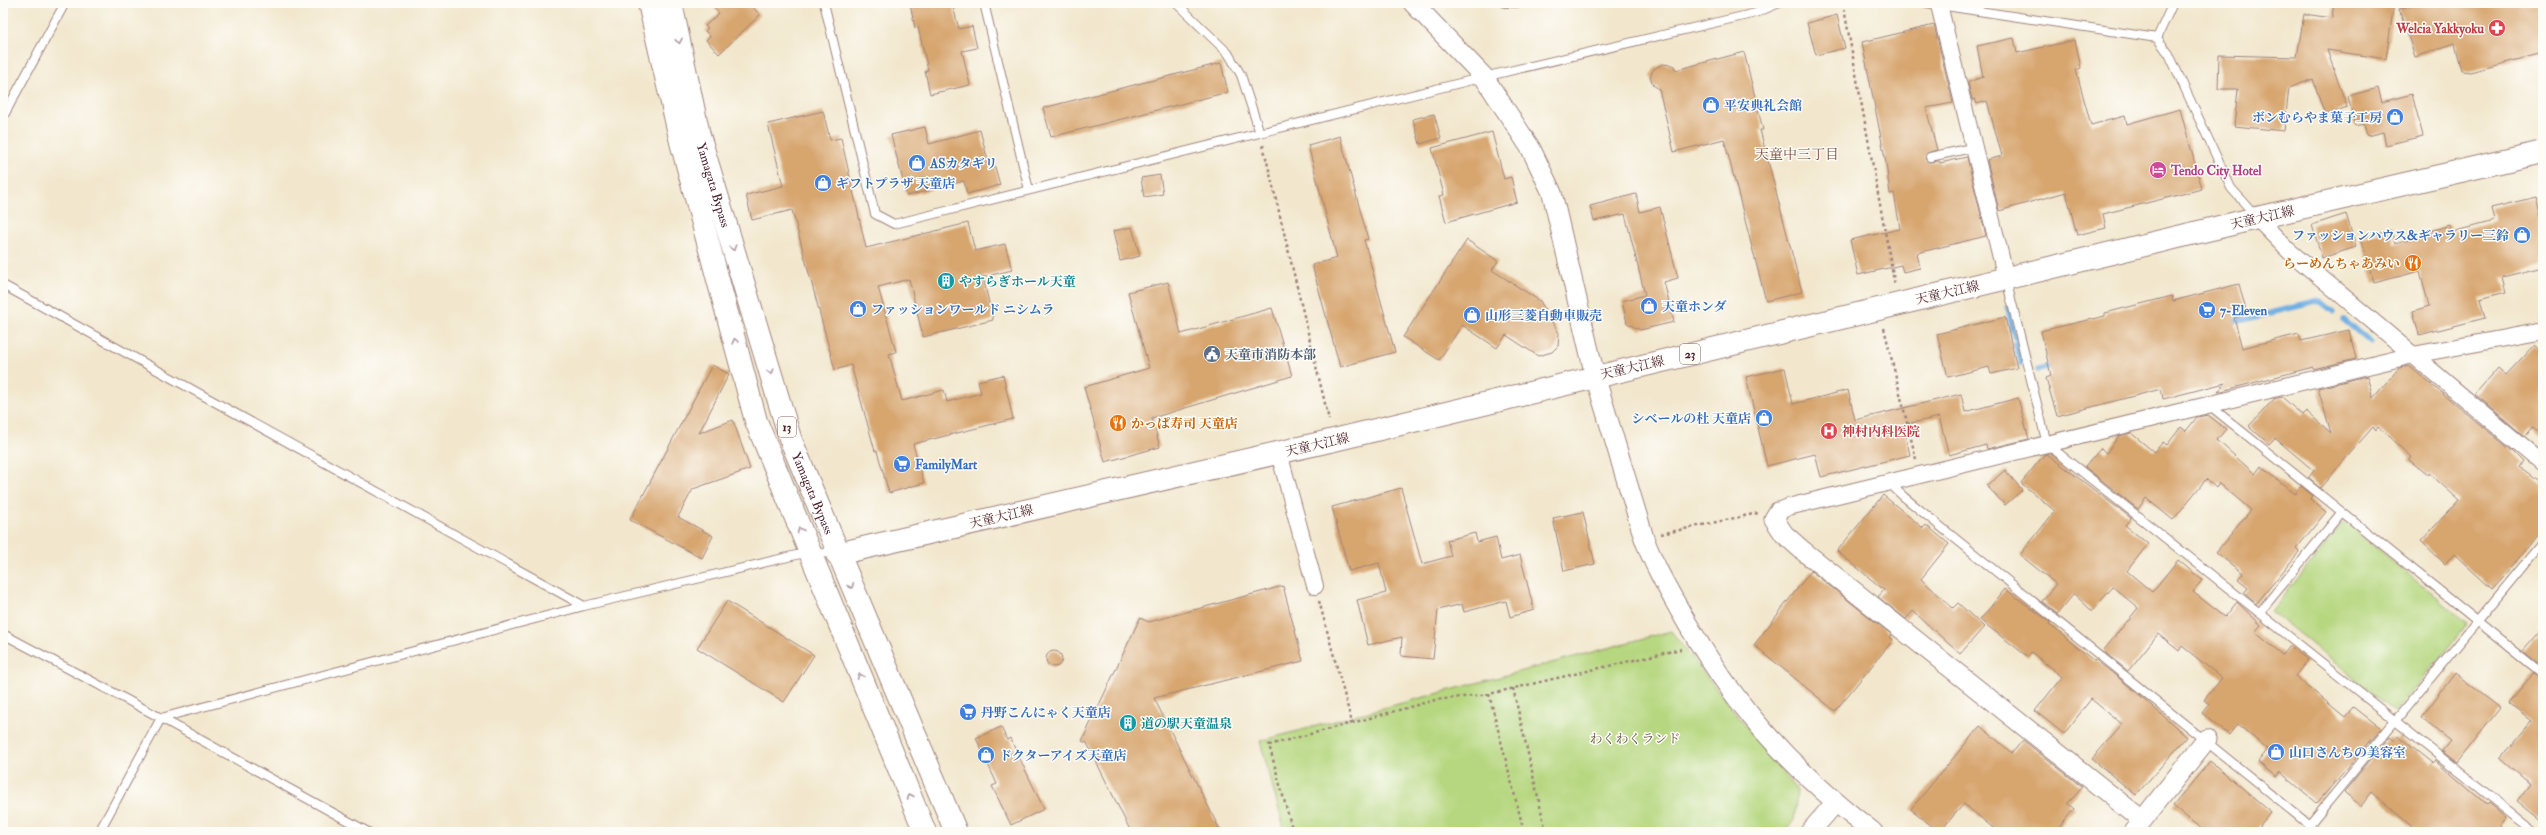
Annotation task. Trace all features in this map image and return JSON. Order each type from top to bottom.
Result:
[{"type":"main road","name":"Yamagata Bypass","points":[[649,3],[681,142],[756,421],[925,832]]},
{"type":"main road","name":"Yamagata Bypass","points":[[671,3],[699,135],[790,438],[837,554],[956,832]]},
{"type":"main road","name":"天童大江線","points":[[837,554],[1279,453],[2257,218],[2543,152]]},
{"type":"street","points":[[1413,3],[1484,78],[1531,149],[1552,193],[1595,376],[1644,538],[1653,561],[1699,645],[1742,707],[1783,753],[1835,803],[1873,832]]},
{"type":"street","points":[[1933,4],[1976,147],[2006,278]]},
{"type":"street","points":[[2257,218],[2288,251],[2543,464]]},
{"type":"street","points":[[2206,739],[2138,826],[1802,550],[1776,525],[1774,519],[1778,512],[1788,507],[1889,482],[2413,355],[2543,331]]},
{"type":"street","points":[[1279,453],[1315,586]]},
{"type":"street","points":[[1810,832],[1835,803]]},
{"type":"lane","points":[[3,117],[65,3]]},
{"type":"lane","points":[[824,3],[875,214],[894,224],[1484,78],[1756,14],[1779,3]]},
{"type":"lane","points":[[984,3],[1028,190]]},
{"type":"lane","points":[[1176,3],[1228,52],[1242,75],[1260,134]]},
{"type":"lane","points":[[1504,3],[1517,3]]},
{"type":"lane","points":[[2157,38],[2173,3]]},
{"type":"lane","points":[[1933,4],[2157,38],[2169,54],[2231,188],[2257,218]]},
{"type":"lane","points":[[1930,157],[1976,147]]},
{"type":"lane","points":[[2006,278],[2047,444],[2535,832]]},
{"type":"lane","points":[[3,285],[584,606]]},
{"type":"lane","points":[[2209,404],[2341,513],[2543,674]]},
{"type":"lane","points":[[1889,482],[1910,502],[2206,739],[2318,832]]},
{"type":"lane","points":[[2260,612],[2341,513]]},
{"type":"lane","points":[[2309,825],[2397,721],[2543,542]]},
{"type":"lane","points":[[99,832],[161,718],[584,606],[809,552],[837,554]]},
{"type":"lane","points":[[3,634],[161,718],[368,832]]},
{"type":"path","points":[[1843,3],[1889,306],[1920,475]]},
{"type":"path","points":[[1260,134],[1334,440]]},
{"type":"path","points":[[1644,538],[1748,513],[1778,512]]},
{"type":"path","points":[[1315,586],[1352,722]]},
{"type":"path","points":[[1292,832],[1269,745],[1435,700],[1489,694],[1699,645]]},
{"type":"path","points":[[1513,688],[1546,832]]},
{"type":"path","points":[[1489,694],[1524,832]]},
{"type":"green space","points":[[2344,522],[2468,623],[2395,712],[2271,611]]},
{"type":"green space","name":"わくわくランド","points":[[1671,631],[1797,791],[1794,820],[1785,832],[1285,832],[1260,741]]},
{"type":"building","points":[[710,3],[749,3],[760,15],[719,54],[706,40],[710,36],[705,31],[708,28],[705,26],[719,13]]},
{"type":"building","points":[[910,3],[952,3],[959,29],[972,26],[977,48],[962,51],[970,85],[930,94],[925,71],[928,70],[918,27],[915,28]]},
{"type":"building","points":[[2334,3],[2394,3],[2386,59],[2327,50],[2347,107],[2325,115],[2313,79],[2289,88],[2284,131],[2234,126],[2238,89],[2218,89],[2219,55],[2297,57],[2304,14],[2332,18]]},
{"type":"building","name":"Welcia Yakkyoku","points":[[2418,3],[2543,3],[2543,53],[2470,72],[2462,71],[2455,43],[2415,57],[2399,9]]},
{"type":"building","points":[[1837,15],[1845,48],[1816,55],[1807,23]]},
{"type":"building","points":[[1934,25],[1953,103],[1926,108],[1937,150],[1927,153],[1925,159],[1929,162],[1939,161],[1940,163],[1967,157],[1986,236],[1917,253],[1920,268],[1903,272],[1901,265],[1858,275],[1850,240],[1900,229],[1894,193],[1890,194],[1886,163],[1862,42]]},
{"type":"building","points":[[2014,38],[2017,53],[2075,40],[2081,68],[2076,70],[2091,125],[2125,116],[2127,124],[2180,109],[2202,189],[2103,214],[2106,228],[2077,235],[2066,192],[1999,211],[1987,160],[2002,156],[1987,101],[1977,104],[1975,99],[1972,100],[1968,82],[1983,77],[1977,46]]},
{"type":"building","points":[[1744,52],[1763,130],[1760,130],[1802,292],[1766,301],[1724,139],[1674,152],[1659,89],[1653,85],[1650,76],[1654,69],[1662,64],[1673,65],[1676,70]]},
{"type":"building","points":[[1221,63],[1228,92],[1051,137],[1043,108]]},
{"type":"building","points":[[2378,88],[2382,102],[2412,94],[2423,136],[2386,145],[2383,132],[2367,136],[2364,124],[2355,126],[2348,96]]},
{"type":"building","points":[[823,111],[830,140],[841,138],[866,248],[968,223],[975,251],[1005,244],[1012,270],[983,277],[993,320],[923,337],[909,279],[878,287],[896,352],[889,354],[902,401],[944,390],[947,402],[981,393],[978,381],[1003,375],[1013,419],[913,444],[924,483],[889,493],[877,451],[875,451],[851,365],[835,370],[792,210],[752,220],[746,195],[783,186],[768,124]]},
{"type":"building","points":[[1434,114],[1441,138],[1420,144],[1413,119]]},
{"type":"building","points":[[925,127],[929,144],[980,130],[988,161],[993,160],[1000,185],[967,194],[964,181],[907,196],[891,135]]},
{"type":"building","points":[[1492,132],[1504,179],[1511,177],[1517,202],[1446,222],[1439,196],[1444,195],[1432,148]]},
{"type":"building","points":[[1340,136],[1368,239],[1364,240],[1395,352],[1340,367],[1312,265],[1337,258],[1308,145]]},
{"type":"building","points":[[1160,175],[1163,194],[1144,197],[1141,178]]},
{"type":"building","points":[[1636,194],[1640,212],[1660,207],[1678,278],[1664,282],[1674,322],[1640,330],[1627,323],[1622,301],[1645,295],[1625,214],[1594,221],[1590,206]]},
{"type":"building","points":[[2536,197],[2543,225],[2543,267],[2502,277],[2506,292],[2480,299],[2485,318],[2419,335],[2413,311],[2429,306],[2420,271],[2374,283],[2360,239],[2391,230],[2395,244],[2428,235],[2427,232],[2450,225],[2452,232],[2494,221],[2491,208]]},
{"type":"building","points":[[2346,214],[2356,247],[2322,258],[2312,225]]},
{"type":"building","points":[[1132,227],[1140,256],[1120,261],[1113,231]]},
{"type":"building","points":[[1467,240],[1498,261],[1492,270],[1540,301],[1559,333],[1558,346],[1552,352],[1538,356],[1506,335],[1497,348],[1462,325],[1439,360],[1403,337]]},
{"type":"building","points":[[1168,282],[1181,334],[1272,308],[1292,376],[1152,418],[1160,447],[1105,462],[1084,387],[1149,368],[1128,292]]},
{"type":"building","points":[[2239,284],[2247,314],[2234,318],[2242,348],[2299,334],[2301,341],[2349,330],[2356,359],[2313,369],[2313,367],[2218,392],[2225,383],[2163,399],[2161,389],[2057,416],[2046,378],[2051,376],[2041,331],[2105,316],[2105,313],[2172,296],[2173,301]]},
{"type":"building","points":[[2005,317],[2017,368],[1991,374],[1989,367],[1948,377],[1937,334]]},
{"type":"building","points":[[2534,345],[2543,353],[2543,436],[2532,426],[2524,436],[2475,394],[2498,368],[2506,375]]},
{"type":"building","points":[[712,365],[729,374],[699,433],[733,420],[750,469],[693,489],[678,517],[713,536],[702,558],[630,520]]},
{"type":"building","points":[[2409,366],[2511,450],[2523,462],[2519,467],[2543,485],[2543,526],[2513,566],[2492,589],[2454,554],[2445,564],[2421,541],[2459,500],[2429,473],[2428,475],[2409,460],[2411,457],[2378,427],[2376,430],[2373,427],[2320,488],[2308,478],[2314,471],[2275,438],[2269,444],[2249,426],[2274,399],[2282,397],[2302,415],[2306,411],[2331,433],[2318,388],[2367,376],[2373,398],[2399,368]]},
{"type":"building","points":[[1785,368],[1793,404],[1848,390],[1855,420],[1961,394],[1965,412],[2018,398],[2029,439],[1987,449],[1986,445],[1949,455],[1939,417],[1903,425],[1910,455],[1821,477],[1815,454],[1767,466],[1746,377]]},
{"type":"building","points":[[2208,415],[2226,429],[2217,440],[2255,474],[2261,466],[2295,494],[2301,486],[2313,496],[2310,499],[2326,512],[2296,549],[2299,552],[2256,604],[2244,593],[2248,588],[2238,580],[2243,574],[2216,552],[2251,510],[2219,483],[2216,488],[2206,479],[2173,520],[2146,498],[2138,509],[2085,467],[2101,448],[2106,453],[2119,436],[2131,433],[2154,452],[2163,442],[2167,445],[2181,427],[2186,431],[2197,417]]},
{"type":"building","points":[[2047,454],[2131,518],[2125,525],[2148,544],[2127,571],[2152,592],[2178,560],[2202,580],[2193,592],[2225,617],[2237,602],[2261,625],[2255,632],[2283,655],[2290,646],[2308,660],[2295,676],[2345,717],[2353,707],[2381,729],[2317,803],[2280,772],[2276,777],[2258,762],[2268,749],[2237,724],[2229,735],[2202,713],[2209,704],[2204,700],[2222,678],[2182,646],[2179,651],[2158,634],[2128,671],[2103,651],[2138,608],[2113,587],[2092,611],[2074,594],[2057,614],[2042,601],[2056,584],[2020,555],[2055,511],[2021,483],[2044,455]]},
{"type":"building","points":[[2005,470],[2022,490],[2005,505],[1987,486]]},
{"type":"building","points":[[1401,488],[1422,564],[1451,556],[1447,540],[1475,533],[1477,542],[1496,537],[1501,560],[1520,555],[1534,610],[1510,617],[1506,601],[1464,612],[1462,604],[1438,610],[1433,659],[1401,656],[1402,637],[1368,645],[1357,600],[1386,593],[1379,563],[1349,571],[1332,507]]},
{"type":"building","points":[[1883,495],[1923,528],[1926,525],[1949,544],[1921,579],[1953,608],[1958,603],[1984,627],[1960,654],[1913,611],[1906,619],[1878,597],[1884,590],[1837,551]]},
{"type":"building","points":[[1583,512],[1595,564],[1564,571],[1553,518]]},
{"type":"building","points":[[1811,571],[1892,635],[1890,637],[1893,640],[1835,711],[1754,645]]},
{"type":"building","name":"道の駅天童温泉","points":[[1283,586],[1303,661],[1154,698],[1221,832],[1131,832],[1087,743],[1082,741],[1140,618],[1149,622]]},
{"type":"building","points":[[2005,589],[2050,622],[2049,624],[2094,661],[2096,660],[2135,691],[2187,737],[2136,795],[2092,759],[2122,724],[2091,699],[2064,734],[2035,711],[2062,677],[2031,652],[2028,657],[1980,620]]},
{"type":"building","points":[[727,601],[814,655],[784,702],[697,648]]},
{"type":"building","points":[[2543,628],[2543,667],[2523,651]]},
{"type":"building","points":[[1054,651],[1060,653],[1062,659],[1060,665],[1054,667],[1048,665],[1046,659],[1048,653]]},
{"type":"building","points":[[2455,673],[2500,708],[2457,763],[2442,751],[2450,741],[2421,718]]},
{"type":"building","points":[[2533,673],[2543,679],[2543,822],[2517,801],[2530,784],[2500,758],[2531,721],[2509,704]]},
{"type":"building","points":[[1980,726],[2012,753],[2023,740],[2082,787],[2067,803],[2074,809],[2055,832],[1998,832],[1964,804],[1939,832],[1911,809]]},
{"type":"building","points":[[1001,727],[1007,740],[1010,738],[1044,809],[1011,825],[992,786],[997,784],[976,738]]},
{"type":"building","points":[[2390,736],[2395,740],[2398,736],[2432,763],[2435,760],[2487,805],[2489,803],[2507,818],[2496,832],[2418,832],[2372,792],[2361,806],[2344,792]]},
{"type":"building","points":[[2210,761],[2271,812],[2254,832],[2205,832],[2173,806]]},
{"type":"waterway","points":[[2229,323],[2320,301],[2334,312]]},
{"type":"waterway","points":[[2007,308],[2015,338]]},
{"type":"waterway","points":[[2344,320],[2371,343]]},
{"type":"waterway","points":[[2016,344],[2021,363]]},
{"type":"waterway","points":[[2038,370],[2056,366]]},
{"type":"place","name":"Welcia Yakkyoku","points":[[2497,28]]},
{"type":"place","name":"平安典礼会館","points":[[1711,105]]},
{"type":"place","name":"ボンむらやま菓子工房","points":[[2395,117]]},
{"type":"place","name":"ASカタギリ","points":[[917,163]]},
{"type":"place","name":"Tendo City Hotel","points":[[2158,170]]},
{"type":"place","name":"ギフトプラザ 天童店","points":[[823,183]]},
{"type":"place","name":"ファッションハウス&ギャラリー三鈴","points":[[2522,235]]},
{"type":"place","name":"らーめんちゃあみい","points":[[2413,263]]},
{"type":"place","name":"やすらぎホール天童","points":[[946,281]]},
{"type":"place","name":"天童ホンダ","points":[[1649,306]]},
{"type":"place","name":"ファッションワールド ニシムラ","points":[[858,309]]},
{"type":"place","name":"7-Eleven","points":[[2207,310]]},
{"type":"place","name":"山形三菱自動車販売","points":[[1472,315]]},
{"type":"place","name":"天童市消防本部","points":[[1212,354]]},
{"type":"place","name":"シベールの杜 天童店","points":[[1764,418]]},
{"type":"place","name":"かっぱ寿司 天童店","points":[[1118,423]]},
{"type":"place","name":"神村内科医院","points":[[1829,431]]},
{"type":"place","name":"FamilyMart","points":[[902,464]]},
{"type":"place","name":"丹野こんにゃく天童店","points":[[968,712]]},
{"type":"place","name":"道の駅天童温泉","points":[[1128,723]]},
{"type":"place","name":"山口さんちの美容室","points":[[2276,752]]},
{"type":"place","name":"ドクターアイズ天童店","points":[[986,755]]},
{"type":"district","name":"天童中三丁目","points":[[1797,154]]}]
